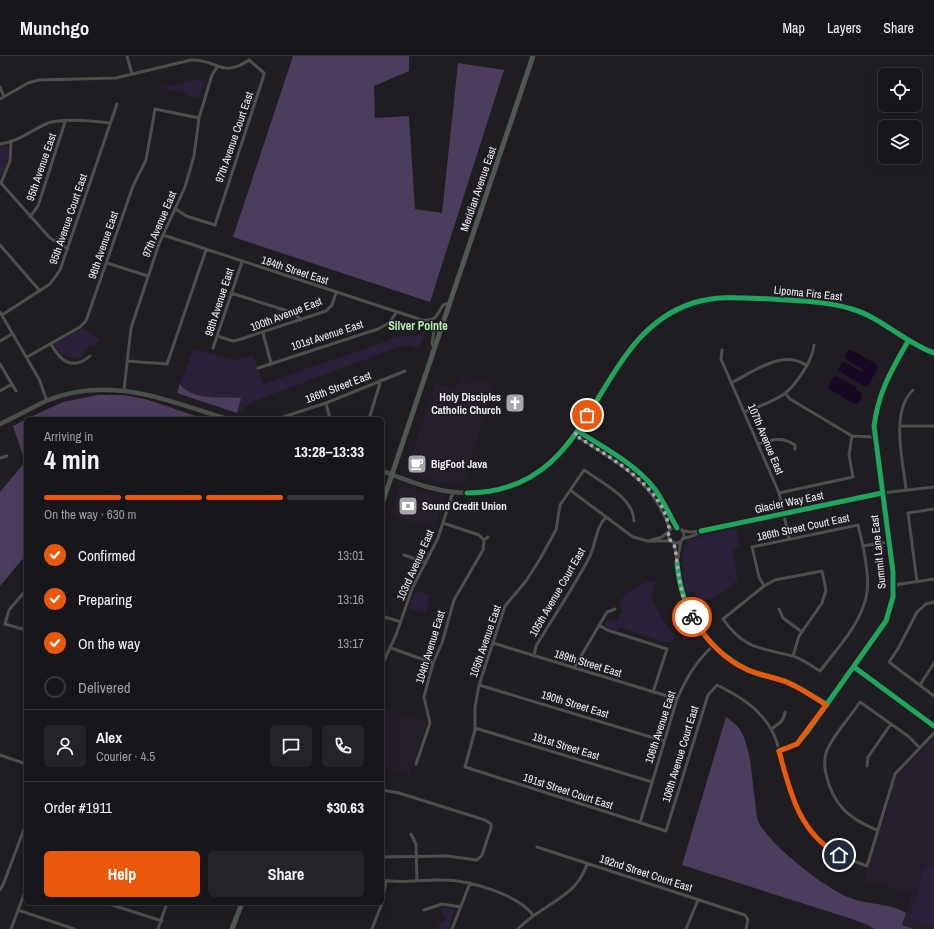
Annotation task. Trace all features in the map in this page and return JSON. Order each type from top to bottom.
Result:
[{"type":"main road","name":"Meridian Avenue East","points":[[392,474],[533,56]]},
{"type":"main road","points":[[384,498],[392,474]]},
{"type":"main road","points":[[232,929],[241,905]]},
{"type":"street","points":[[127,56],[132,74]]},
{"type":"street","points":[[0,87],[2,98],[28,83],[39,80],[116,78],[191,60],[204,60],[217,67],[228,69],[237,67],[250,60],[251,56]]},
{"type":"street","name":"97th Avenue Court East","points":[[176,209],[186,216],[214,225],[263,78],[264,73],[250,60]]},
{"type":"street","name":"97th Avenue East","points":[[124,390],[131,328],[163,235],[176,209],[190,171],[199,118],[207,91],[217,67]]},
{"type":"street","name":"95th Avenue Court East","points":[[1,314],[40,291],[56,277],[64,261],[116,104]]},
{"type":"street","name":"96th Avenue East","points":[[27,357],[80,327],[86,321],[133,186],[146,160],[155,109],[199,118]]},
{"type":"street","name":"95th Avenue East","points":[[30,217],[38,206],[65,122]]},
{"type":"street","points":[[0,144],[11,143],[50,123],[110,123]]},
{"type":"street","points":[[11,143],[10,161],[0,182],[50,238],[68,248]]},
{"type":"street","name":"184th Street East","points":[[163,235],[396,313],[422,320]]},
{"type":"street","points":[[0,245],[40,291]]},
{"type":"street","points":[[127,361],[167,364],[206,250]]},
{"type":"street","name":"98th Avenue East","points":[[213,348],[242,262]]},
{"type":"street","points":[[107,263],[148,276]]},
{"type":"street","points":[[232,293],[294,313],[301,320]]},
{"type":"street","name":"100th Avenue East","points":[[217,336],[233,341],[263,333],[326,311],[332,305],[336,293]]},
{"type":"street","name":"Lipoma Firs East","points":[[384,472],[428,486],[453,492],[476,493],[495,489],[527,478],[553,461],[576,433],[618,366],[643,335],[667,315],[692,304],[717,298],[834,304],[870,316],[908,341],[934,353]]},
{"type":"street","points":[[422,320],[430,321],[436,318],[443,305],[450,303]]},
{"type":"street","name":"101st Avenue East","points":[[258,368],[271,362],[378,329],[389,323],[396,313]]},
{"type":"street","points":[[1,314],[39,379],[47,401]]},
{"type":"street","points":[[422,320],[430,325],[434,331],[432,344],[435,347]]},
{"type":"street","points":[[263,333],[271,362]]},
{"type":"street","points":[[0,341],[12,334]]},
{"type":"street","name":"Summit Lane East","points":[[779,751],[797,744],[886,621],[891,608],[894,585],[875,436],[876,411],[881,393],[908,341]]},
{"type":"street","points":[[50,344],[59,357],[69,362],[82,362],[90,356]]},
{"type":"street","points":[[744,412],[785,393],[813,355],[814,345]]},
{"type":"street","name":"107th Avenue East","points":[[722,350],[721,359],[779,492],[788,538]]},
{"type":"street","points":[[731,382],[768,364],[783,359],[793,360],[806,366]]},
{"type":"street","points":[[0,364],[16,392]]},
{"type":"street","name":"186th Street East","points":[[284,417],[405,371]]},
{"type":"street","points":[[370,417],[381,380]]},
{"type":"street","points":[[0,391],[12,384]]},
{"type":"street","points":[[0,424],[47,401],[86,391],[124,390],[148,394],[221,417]]},
{"type":"street","points":[[906,489],[900,426],[906,396],[913,390]]},
{"type":"street","points":[[785,393],[790,400],[852,436],[875,436]]},
{"type":"street","points":[[326,402],[330,417]]},
{"type":"street","points":[[900,426],[934,426]]},
{"type":"street","points":[[576,433],[627,463],[645,478],[662,499],[677,528]]},
{"type":"street","points":[[576,433],[616,461],[641,481],[659,503],[669,531],[668,537],[675,547],[684,602],[699,629],[714,645],[733,661],[747,670],[786,682],[805,691],[826,705]]},
{"type":"street","points":[[779,492],[853,478],[849,455],[852,436]]},
{"type":"street","points":[[758,444],[784,439],[795,445],[795,449]]},
{"type":"street","points":[[0,458],[7,456]]},
{"type":"street","name":"105th Avenue East","points":[[466,767],[475,728],[475,707],[479,685],[505,606],[526,581],[556,530],[560,505],[584,470],[625,500],[634,513],[634,521]]},
{"type":"street","name":"Glacier Way East","points":[[681,529],[690,532],[701,531],[882,493],[906,489],[934,487]]},
{"type":"street","points":[[570,490],[634,537],[648,541],[677,543],[682,540]]},
{"type":"street","name":"103rd Avenue East","points":[[384,661],[401,622],[412,590],[426,563],[443,523],[453,492]]},
{"type":"street","points":[[917,582],[908,513],[934,509]]},
{"type":"street","name":"105th Avenue Court East","points":[[534,656],[536,646],[590,555],[597,538],[599,527],[606,517]]},
{"type":"street","points":[[443,523],[479,535],[484,540],[488,537]]},
{"type":"street","name":"186th Street Court East","points":[[764,586],[759,577],[752,547],[788,538],[858,525],[863,546]]},
{"type":"street","points":[[648,541],[662,537],[669,531],[677,528],[681,529],[683,534],[677,563]]},
{"type":"street","name":"Glacier Way East","points":[[682,540],[701,531]]},
{"type":"street","name":"104th Avenue East","points":[[416,764],[430,723],[424,696],[433,663],[442,643],[454,600],[483,550],[484,540]]},
{"type":"street","points":[[793,656],[796,642],[822,603],[826,590],[822,571],[775,580],[764,586],[723,619],[739,638],[772,653],[793,656],[820,671],[854,624],[866,597],[867,584],[863,546],[888,542]]},
{"type":"street","points":[[404,555],[426,563]]},
{"type":"street","points":[[894,585],[934,579]]},
{"type":"street","points":[[24,592],[9,610],[5,624],[24,629]]},
{"type":"street","points":[[934,602],[926,604],[917,612],[899,647],[889,662],[934,696]]},
{"type":"street","points":[[574,668],[607,612],[615,609]]},
{"type":"street","points":[[780,609],[783,618],[802,632]]},
{"type":"street","points":[[385,617],[401,622]]},
{"type":"street","points":[[599,625],[607,630],[667,649],[652,692]]},
{"type":"street","name":"189th Street East","points":[[493,643],[677,699]]},
{"type":"street","name":"106th Avenue East","points":[[640,823],[677,699],[695,664],[714,645]]},
{"type":"street","points":[[390,648],[433,663]]},
{"type":"street","points":[[920,685],[934,663]]},
{"type":"street","points":[[854,667],[934,726]]},
{"type":"street","name":"190th Street East","points":[[479,685],[664,741]]},
{"type":"street","name":"106th Avenue Court East","points":[[666,831],[708,696],[718,685],[747,701],[756,709],[771,729]]},
{"type":"street","points":[[877,830],[855,820],[839,806],[828,783],[824,766],[828,747],[860,702],[891,724],[920,748]]},
{"type":"street","points":[[785,712],[785,717],[781,723],[771,729],[794,804],[803,822],[818,840],[829,850],[848,860],[866,866],[895,774],[934,733]]},
{"type":"street","points":[[867,766],[868,757],[891,724]]},
{"type":"street","name":"191st Street East","points":[[475,728],[652,782]]},
{"type":"street","points":[[0,755],[24,763]]},
{"type":"street","name":"191st Street Court East","points":[[466,767],[666,831]]},
{"type":"street","points":[[384,790],[400,793],[489,822],[491,831],[482,855],[478,859],[447,856],[384,857]]},
{"type":"street","points":[[0,890],[24,829]]},
{"type":"street","points":[[411,834],[416,844],[417,880]]},
{"type":"street","name":"192nd Street Court East","points":[[537,847],[745,915],[748,918],[746,929]]},
{"type":"street","points":[[518,929],[533,915],[573,889],[582,877],[587,864]]},
{"type":"street","points":[[384,892],[386,881],[454,880],[470,883],[510,898],[522,904],[533,915]]},
{"type":"street","points":[[452,929],[470,883]]},
{"type":"street","points":[[11,929],[24,894]]},
{"type":"street","points":[[686,929],[698,900]]},
{"type":"street","points":[[424,910],[442,904],[460,907]]},
{"type":"street","points":[[112,905],[162,921]]},
{"type":"street","points":[[158,929],[162,921],[166,905]]},
{"type":"street","points":[[372,929],[381,905]]},
{"type":"street","points":[[18,910],[74,929]]},
{"type":"shaded area","points":[[293,56],[409,56],[409,71],[374,86],[375,118],[409,116],[415,209],[442,213],[458,63],[504,70],[430,302],[233,237]]},
{"type":"shaded area","points":[[198,79],[204,81],[199,98],[188,95],[188,93],[161,88]]},
{"type":"shaded area","points":[[5,145],[9,149],[8,160],[4,171],[0,176],[0,146]]},
{"type":"shaded area","points":[[276,309],[293,315],[294,318],[279,323]]},
{"type":"shaded area","points":[[83,329],[100,340],[95,346],[91,345],[85,349],[82,358],[66,356],[59,352],[55,345],[57,342]]},
{"type":"shaded area","points":[[421,331],[425,332],[419,349],[409,345],[396,348],[254,401],[237,413],[241,398],[200,396],[186,390],[180,384],[193,349],[233,360],[253,356],[263,384],[398,337],[419,335]]},
{"type":"shaded area","points":[[848,350],[852,350],[876,364],[878,368],[868,386],[865,387],[839,371],[838,369],[843,361],[862,372],[863,370],[844,358]]},
{"type":"shaded area","points":[[459,374],[494,385],[462,487],[431,480],[408,472],[407,469],[435,383],[454,389]]},
{"type":"shaded area","points":[[837,376],[856,387],[856,390],[862,393],[861,399],[858,403],[854,404],[829,389],[828,386],[833,377]]},
{"type":"shaded area","points":[[180,384],[186,390],[200,396],[241,398],[237,413],[177,393]]},
{"type":"shaded area","points":[[98,395],[123,395],[145,399],[199,417],[30,417],[63,402]]},
{"type":"shaded area","points":[[24,420],[24,459],[13,426]]},
{"type":"shaded area","points":[[24,463],[24,557],[0,586],[0,492]]},
{"type":"shaded area","points":[[404,486],[436,496],[445,495],[434,528],[390,515],[398,489]]},
{"type":"shaded area","points":[[736,528],[741,546],[732,549],[738,580],[720,594],[707,600],[703,608],[694,591],[686,593],[682,566],[686,540]]},
{"type":"shaded area","points":[[657,580],[652,596],[653,600],[661,617],[676,637],[669,642],[664,642],[619,627],[617,631],[605,626],[605,623],[609,619],[617,620],[622,612],[618,604],[630,591],[639,585]]},
{"type":"shaded area","points":[[415,590],[430,596],[425,613],[409,608]]},
{"type":"shaded area","points":[[384,709],[427,723],[409,776],[384,768]]},
{"type":"shaded area","points":[[726,717],[738,727],[746,742],[750,762],[756,814],[764,831],[774,843],[817,879],[845,896],[863,902],[893,907],[906,913],[902,925],[914,929],[874,929],[868,925],[849,918],[682,865]]},
{"type":"shaded area","points":[[934,738],[934,929],[914,929],[902,925],[911,895],[864,881],[894,782],[901,771]]},
{"type":"shaded area","points":[[927,866],[934,868],[934,927],[912,920],[910,917],[924,869]]},
{"type":"shaded area","points":[[440,907],[454,910],[449,929],[436,929],[440,927],[438,924],[446,920]]},
{"type":"cycle path","points":[[467,493],[511,486],[544,468],[570,441],[632,347],[659,321],[693,303],[702,300],[722,298],[771,299],[842,306],[873,318],[913,343],[934,353]]},
{"type":"cycle path","points":[[779,751],[797,744],[807,732],[886,621],[893,597],[893,572],[874,426],[882,391],[908,341]]},
{"type":"cycle path","points":[[578,431],[628,463],[646,479],[660,497],[677,528]]},
{"type":"cycle path","points":[[701,531],[882,493]]},
{"type":"cycle path","points":[[677,563],[679,580],[690,611],[697,625],[718,650],[746,669],[787,682],[827,705]]},
{"type":"cycle path","points":[[854,667],[934,726]]},
{"type":"way so far","points":[[587,415],[575,435],[631,472],[651,492],[659,503],[670,530],[668,532],[668,537],[675,547],[684,602],[692,617]]},
{"type":"place","name":"Holy Disciples Catholic Church","points":[[515,403]]},
{"type":"place","name":"BigFoot Java","points":[[417,464]]},
{"type":"place","name":"Sound Credit Union","points":[[408,506]]},
{"type":"district","name":"Silver Pointe","points":[[418,326]]},
{"type":"route","points":[[692,617],[699,629],[717,648],[733,661],[747,670],[786,682],[805,691],[826,705],[808,732],[797,744],[779,751],[794,804],[803,822],[818,840],[829,850],[839,855]]}]
